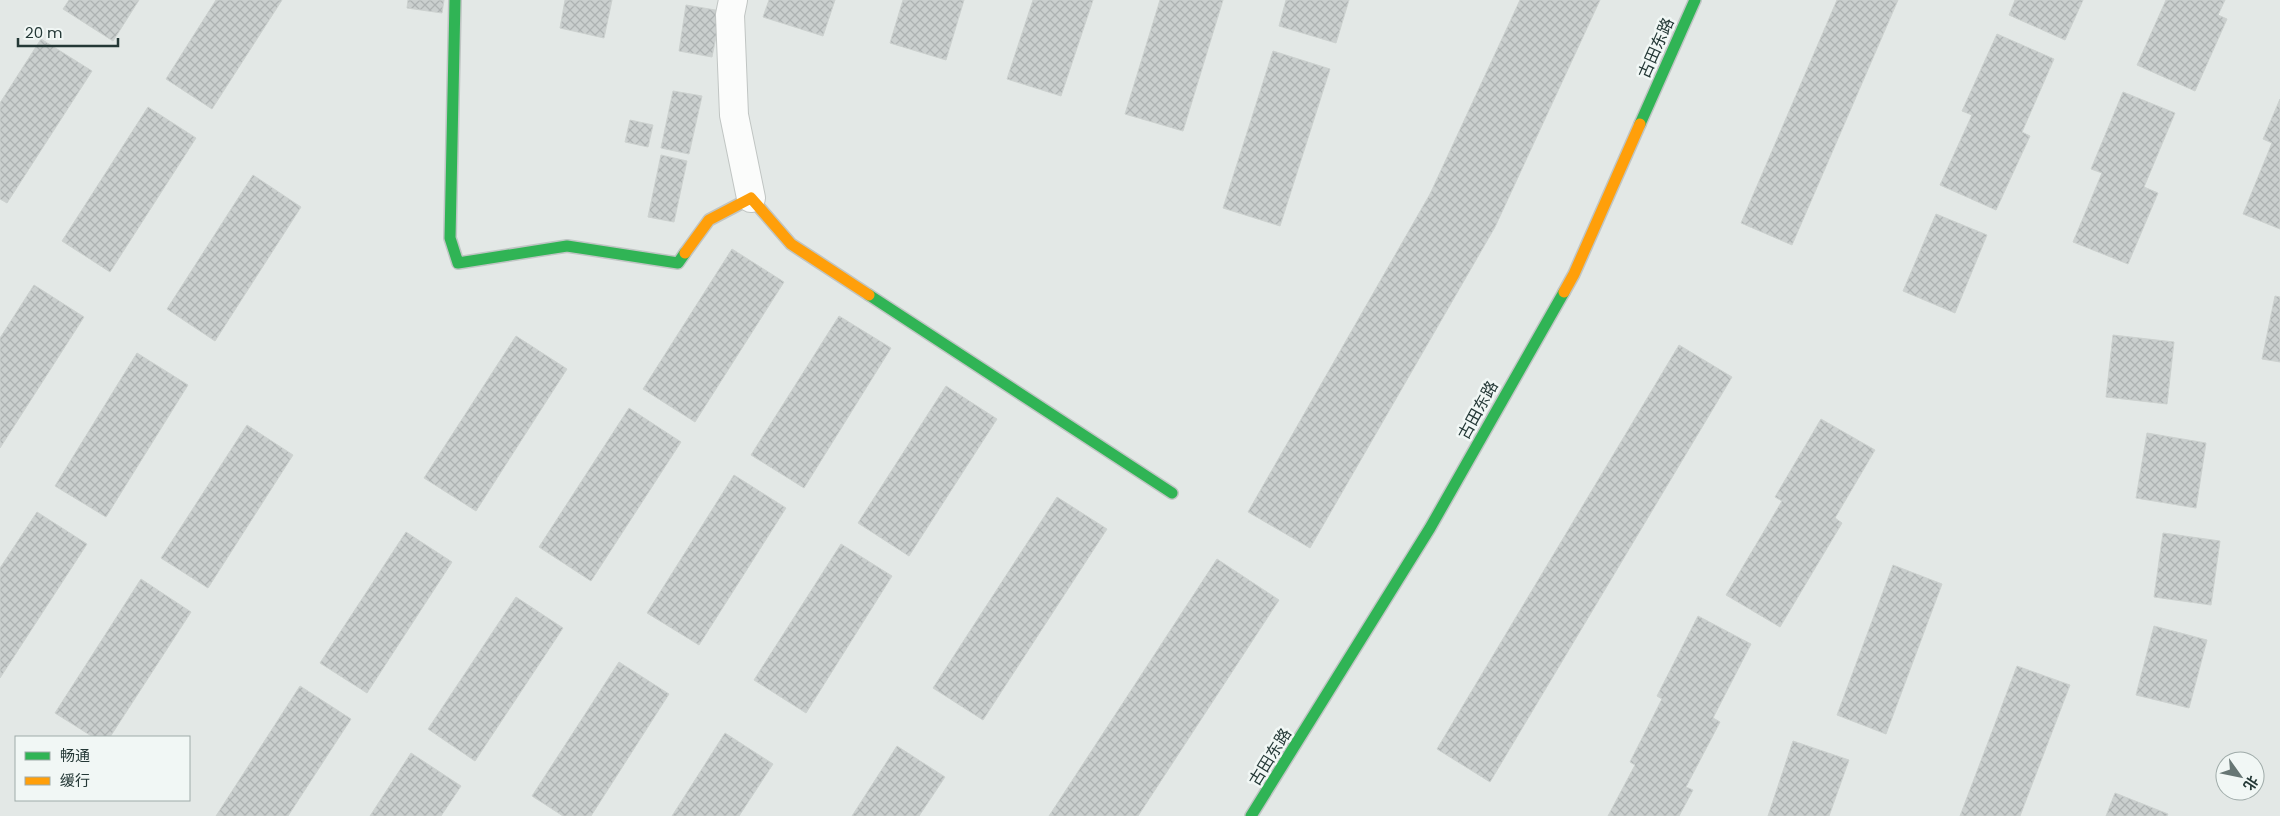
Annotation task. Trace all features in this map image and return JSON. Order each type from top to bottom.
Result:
[{"type":"street","points":[[455,0],[450,238],[458,263],[567,246],[678,263],[708,220],[751,198]]},
{"type":"street","points":[[733,0],[730,15],[734,115],[751,198],[791,244],[1172,493]]},
{"type":"street","name":"古田东路","points":[[1251,816],[1430,528],[1574,274],[1695,0]]},
{"type":"building","points":[[69,0],[139,0],[113,41],[63,9]]},
{"type":"building","points":[[216,0],[282,0],[212,109],[166,79]]},
{"type":"building","points":[[408,0],[444,0],[442,13],[407,8]]},
{"type":"building","points":[[565,0],[612,0],[604,38],[560,28]]},
{"type":"building","points":[[769,0],[835,0],[823,36],[763,17]]},
{"type":"building","points":[[903,0],[964,0],[946,60],[890,43]]},
{"type":"building","points":[[1033,0],[1093,0],[1061,96],[1007,79]]},
{"type":"building","points":[[1160,0],[1223,0],[1183,131],[1125,114]]},
{"type":"building","points":[[1286,0],[1349,0],[1336,43],[1279,26]]},
{"type":"building","points":[[1520,0],[1600,0],[1495,227],[1310,548],[1248,512],[1430,194]]},
{"type":"building","points":[[1837,0],[1898,0],[1792,245],[1741,223]]},
{"type":"building","points":[[2015,0],[2083,0],[2065,40],[2009,15]]},
{"type":"building","points":[[2166,0],[2225,0],[2218,15],[2227,19],[2195,91],[2137,65]]},
{"type":"building","points":[[686,5],[721,11],[712,57],[679,51]]},
{"type":"building","points":[[1997,34],[2054,59],[2022,132],[2030,136],[1996,210],[1940,185],[1972,115],[1962,111]]},
{"type":"building","points":[[41,39],[92,71],[7,203],[0,199],[0,103]]},
{"type":"building","points":[[1273,51],[1330,69],[1280,226],[1223,208]]},
{"type":"building","points":[[673,91],[702,96],[689,154],[661,148]]},
{"type":"building","points":[[2123,92],[2175,113],[2144,187],[2158,193],[2128,264],[2073,242],[2102,173],[2091,169]]},
{"type":"building","points":[[2280,99],[2280,229],[2243,214],[2272,143],[2263,139]]},
{"type":"building","points":[[148,107],[196,138],[110,272],[62,241]]},
{"type":"building","points":[[630,120],[653,125],[648,147],[625,142]]},
{"type":"building","points":[[661,155],[687,161],[674,222],[648,217]]},
{"type":"building","points":[[253,175],[301,207],[215,341],[167,309]]},
{"type":"building","points":[[1936,214],[1987,235],[1955,313],[1903,291]]},
{"type":"building","points":[[732,249],[784,282],[695,422],[643,389]]},
{"type":"building","points":[[34,285],[84,317],[0,448],[0,338]]},
{"type":"building","points":[[2275,296],[2280,297],[2280,362],[2262,359]]},
{"type":"building","points":[[839,316],[891,348],[804,488],[751,455]]},
{"type":"building","points":[[2113,335],[2174,342],[2167,404],[2106,397]]},
{"type":"building","points":[[516,336],[567,369],[476,511],[424,478]]},
{"type":"building","points":[[1679,345],[1732,377],[1490,782],[1437,749]]},
{"type":"building","points":[[137,353],[188,385],[106,517],[55,486]]},
{"type":"building","points":[[946,386],[997,419],[909,556],[858,523]]},
{"type":"building","points":[[629,408],[681,442],[591,581],[539,547]]},
{"type":"building","points":[[1821,419],[1875,450],[1835,518],[1842,523],[1780,627],[1726,595],[1782,501],[1775,497]]},
{"type":"building","points":[[247,425],[293,455],[208,588],[161,558]]},
{"type":"building","points":[[2147,433],[2206,443],[2196,508],[2136,498]]},
{"type":"building","points":[[734,475],[786,508],[699,645],[647,613]]},
{"type":"building","points":[[1057,497],[1107,529],[983,720],[933,688]]},
{"type":"building","points":[[37,512],[87,544],[0,678],[0,568]]},
{"type":"building","points":[[406,532],[452,562],[367,693],[320,663]]},
{"type":"building","points":[[2163,533],[2220,541],[2211,605],[2154,597]]},
{"type":"building","points":[[841,544],[892,576],[806,713],[754,680]]},
{"type":"building","points":[[1217,559],[1279,600],[1138,816],[1049,816]]},
{"type":"building","points":[[1893,565],[1942,584],[1886,734],[1837,715]]},
{"type":"building","points":[[141,579],[191,612],[111,736],[91,736],[55,713]]},
{"type":"building","points":[[516,597],[563,628],[475,761],[428,729]]},
{"type":"building","points":[[1698,616],[1751,644],[1713,718],[1720,722],[1686,787],[1693,790],[1679,816],[1608,816],[1635,765],[1630,762],[1662,699],[1657,696]]},
{"type":"building","points":[[2154,626],[2207,640],[2189,708],[2136,695]]},
{"type":"building","points":[[619,662],[669,694],[591,816],[563,816],[532,796]]},
{"type":"building","points":[[2017,666],[2070,685],[2020,816],[1960,816]]},
{"type":"building","points":[[300,686],[351,719],[288,816],[216,816]]},
{"type":"building","points":[[725,733],[773,764],[739,816],[672,816]]},
{"type":"building","points":[[1793,741],[1849,760],[1829,816],[1768,816]]},
{"type":"building","points":[[897,746],[945,777],[919,816],[852,816]]},
{"type":"building","points":[[411,753],[461,786],[441,816],[370,816]]},
{"type":"building","points":[[2115,793],[2168,814],[2167,816],[2106,816]]},
{"type":"traffic: fast","points":[[455,0],[450,238],[458,263],[567,246],[678,263],[685,253]]},
{"type":"traffic: fast","points":[[1640,124],[1695,0]]},
{"type":"traffic: fast","points":[[1251,816],[1430,528],[1564,292]]},
{"type":"traffic: fast","points":[[869,295],[1172,493]]},
{"type":"traffic: slow","points":[[1564,292],[1574,274],[1640,124]]},
{"type":"traffic: slow","points":[[685,253],[709,220],[751,198],[791,244],[869,295]]}]
